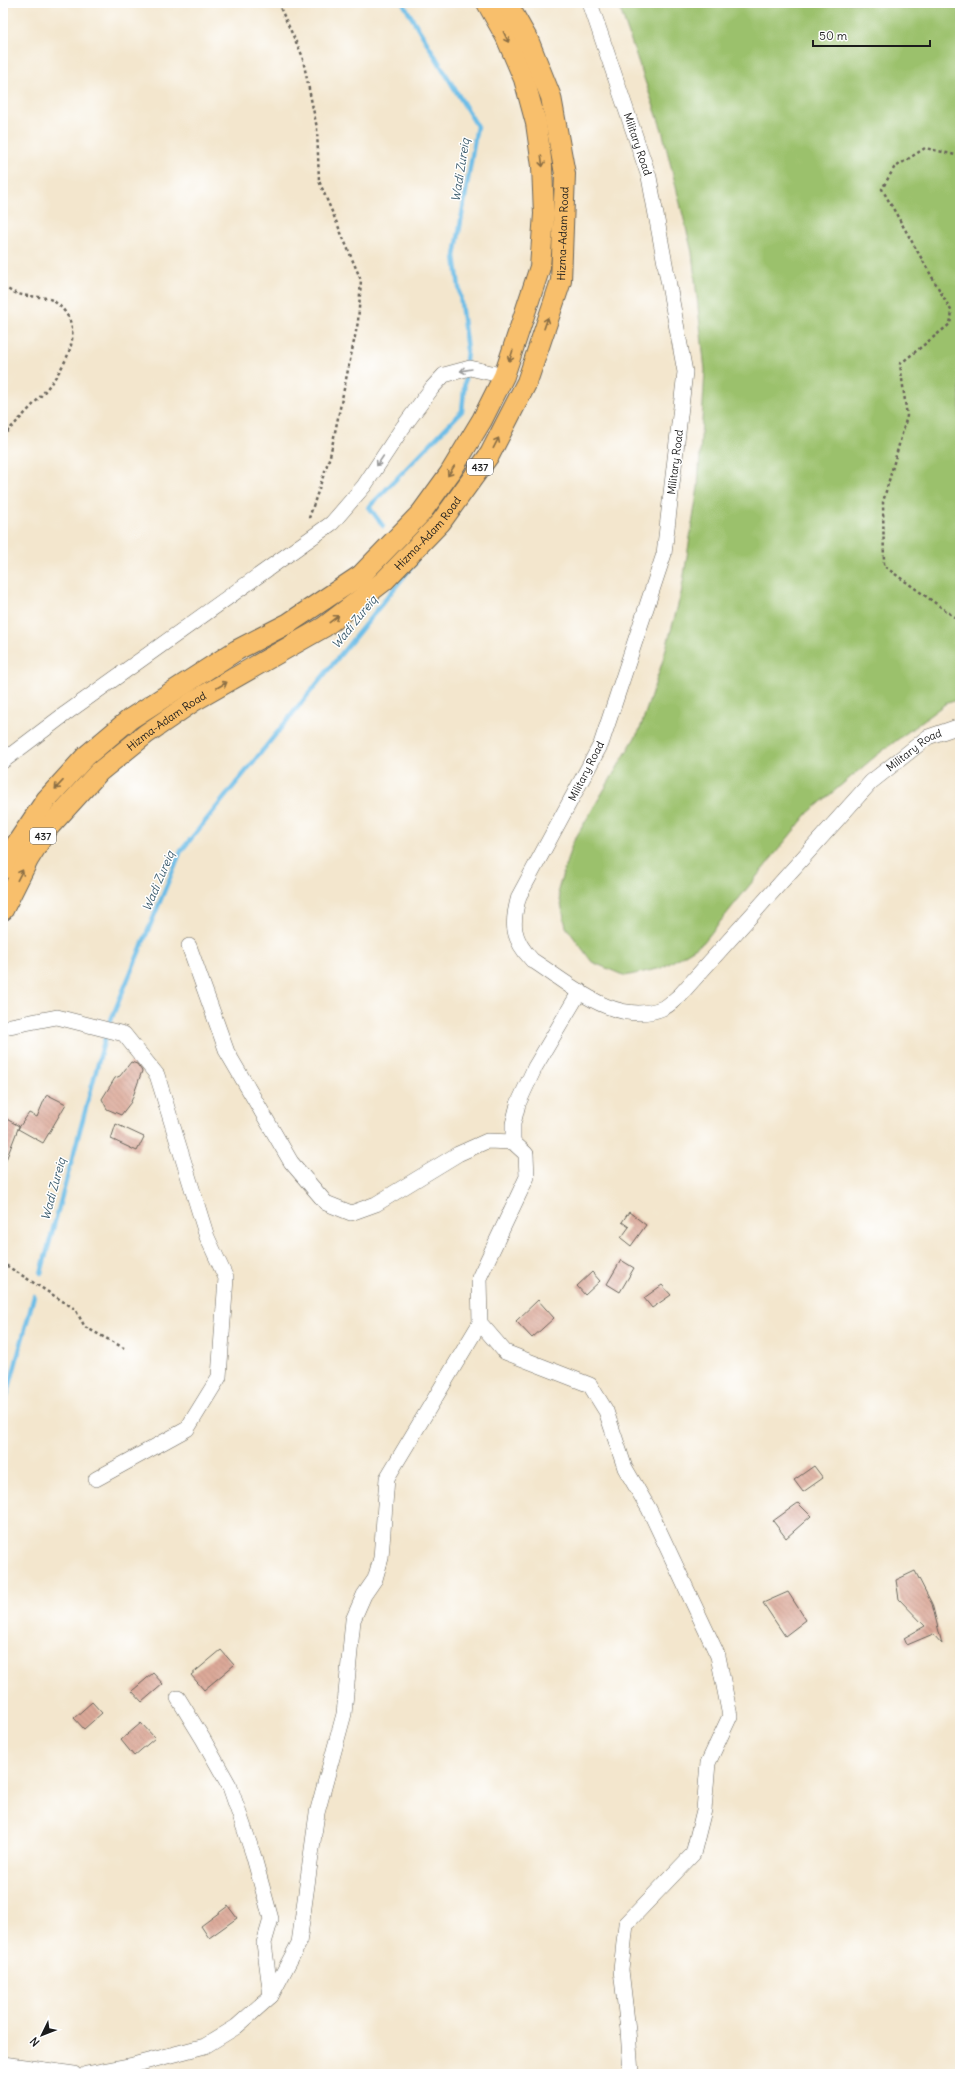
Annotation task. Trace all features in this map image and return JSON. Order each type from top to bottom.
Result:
[{"type":"main road","name":"Hizma-Adam Road","points":[[3,869],[17,843],[46,800],[86,756],[130,719],[238,650],[289,623],[323,602],[361,575],[421,512],[450,473],[482,420],[504,376],[540,267],[544,214],[542,166],[536,123],[524,79],[506,37],[487,3]]},
{"type":"main road","name":"Hizma-Adam Road","points":[[3,910],[28,860],[48,828],[99,772],[146,734],[188,706],[324,627],[384,582],[441,522],[490,454],[527,382],[561,281],[565,174],[551,97],[529,42],[507,3]]},
{"type":"street","name":"Military Road","points":[[590,3],[649,177],[685,372],[664,554],[601,744],[519,896],[515,908],[514,923],[516,937],[523,950],[532,960],[607,1007],[627,1013],[647,1013],[665,1008],[680,995],[871,782],[928,737],[960,726]]},
{"type":"street","points":[[3,761],[65,714],[296,551],[332,523],[364,486],[401,430],[432,388],[444,376],[470,368],[504,376]]},
{"type":"street","points":[[86,2074],[133,2065],[205,2046],[236,2027],[271,1996],[299,1942],[318,1813],[344,1714],[353,1620],[364,1595],[375,1579],[381,1558],[387,1478],[480,1323],[480,1278],[528,1177],[526,1154],[513,1142],[487,1141],[458,1154],[376,1204],[351,1213],[326,1203],[291,1162],[227,1052],[189,946]]},
{"type":"street","points":[[513,1142],[513,1124],[518,1104],[535,1067],[580,991]]},
{"type":"street","points":[[10,1026],[57,1017],[124,1034],[157,1075],[207,1237],[226,1278],[219,1377],[187,1429],[96,1479]]},
{"type":"street","points":[[480,1323],[506,1352],[590,1385],[606,1411],[625,1468],[649,1509],[718,1656],[730,1716],[708,1763],[704,1810],[693,1854],[626,1924],[621,1970],[628,2030],[631,2074]]},
{"type":"street","points":[[178,1698],[204,1739],[230,1787],[254,1854],[270,1919],[264,1942],[271,1996]]},
{"type":"street","points":[[3,2064],[74,2074]]},
{"type":"path","points":[[278,3],[302,56],[317,128],[320,181],[361,280],[358,322],[330,456],[307,526]]},
{"type":"path","points":[[960,156],[925,148],[894,168],[882,189],[952,312],[950,324],[900,364],[908,416],[883,502],[884,566],[960,620]]},
{"type":"path","points":[[3,287],[21,295],[54,301],[66,314],[74,333],[70,354],[55,378],[3,436]]},
{"type":"path","points":[[3,1261],[4,1264],[75,1309],[85,1327],[124,1348]]},
{"type":"green space","points":[[618,3],[960,3],[960,699],[945,704],[877,755],[808,813],[703,943],[662,968],[625,976],[592,962],[566,927],[558,890],[572,844],[640,729],[662,663],[681,594],[698,487],[705,370],[692,252],[662,130]]},
{"type":"building","points":[[131,1062],[137,1064],[142,1071],[131,1102],[121,1115],[107,1109],[102,1099],[115,1078],[120,1076]]},
{"type":"building","points":[[48,1095],[66,1104],[43,1143],[18,1129],[29,1113],[37,1117],[46,1096]]},
{"type":"building","points":[[3,1117],[19,1126],[4,1165],[3,1165]]},
{"type":"building","points":[[116,1124],[144,1137],[137,1151],[111,1139]]},
{"type":"building","points":[[629,1212],[646,1225],[631,1246],[621,1238],[629,1227],[622,1222]]},
{"type":"building","points":[[621,1260],[634,1268],[620,1292],[607,1284]]},
{"type":"building","points":[[592,1272],[600,1281],[585,1295],[577,1286]]},
{"type":"building","points":[[662,1285],[671,1295],[652,1308],[644,1298]]},
{"type":"building","points":[[538,1300],[554,1318],[532,1338],[516,1321]]},
{"type":"building","points":[[814,1466],[823,1478],[803,1492],[794,1480]]},
{"type":"building","points":[[798,1503],[811,1516],[786,1538],[773,1521]]},
{"type":"building","points":[[915,1571],[932,1604],[942,1644],[933,1634],[907,1645],[904,1638],[925,1626],[899,1599],[896,1580]]},
{"type":"building","points":[[788,1592],[806,1620],[785,1636],[763,1603]]},
{"type":"building","points":[[221,1650],[234,1665],[204,1690],[191,1675]]},
{"type":"building","points":[[153,1673],[163,1684],[142,1702],[132,1691]]},
{"type":"building","points":[[92,1702],[102,1713],[84,1729],[74,1718]]},
{"type":"building","points":[[141,1723],[155,1738],[134,1756],[121,1740]]},
{"type":"building","points":[[228,1906],[237,1918],[209,1938],[201,1926]]},
{"type":"waterway","name":"Wadi Zureiq","points":[[403,3],[477,126],[455,256],[467,350],[466,360]]},
{"type":"waterway","name":"Wadi Zureiq","points":[[383,526],[369,507],[462,411],[465,379]]},
{"type":"waterway","name":"Wadi Zureiq","points":[[41,1273],[108,1027],[181,851],[415,563]]},
{"type":"waterway","name":"Wadi Zureiq","points":[[3,1410],[34,1296]]}]
